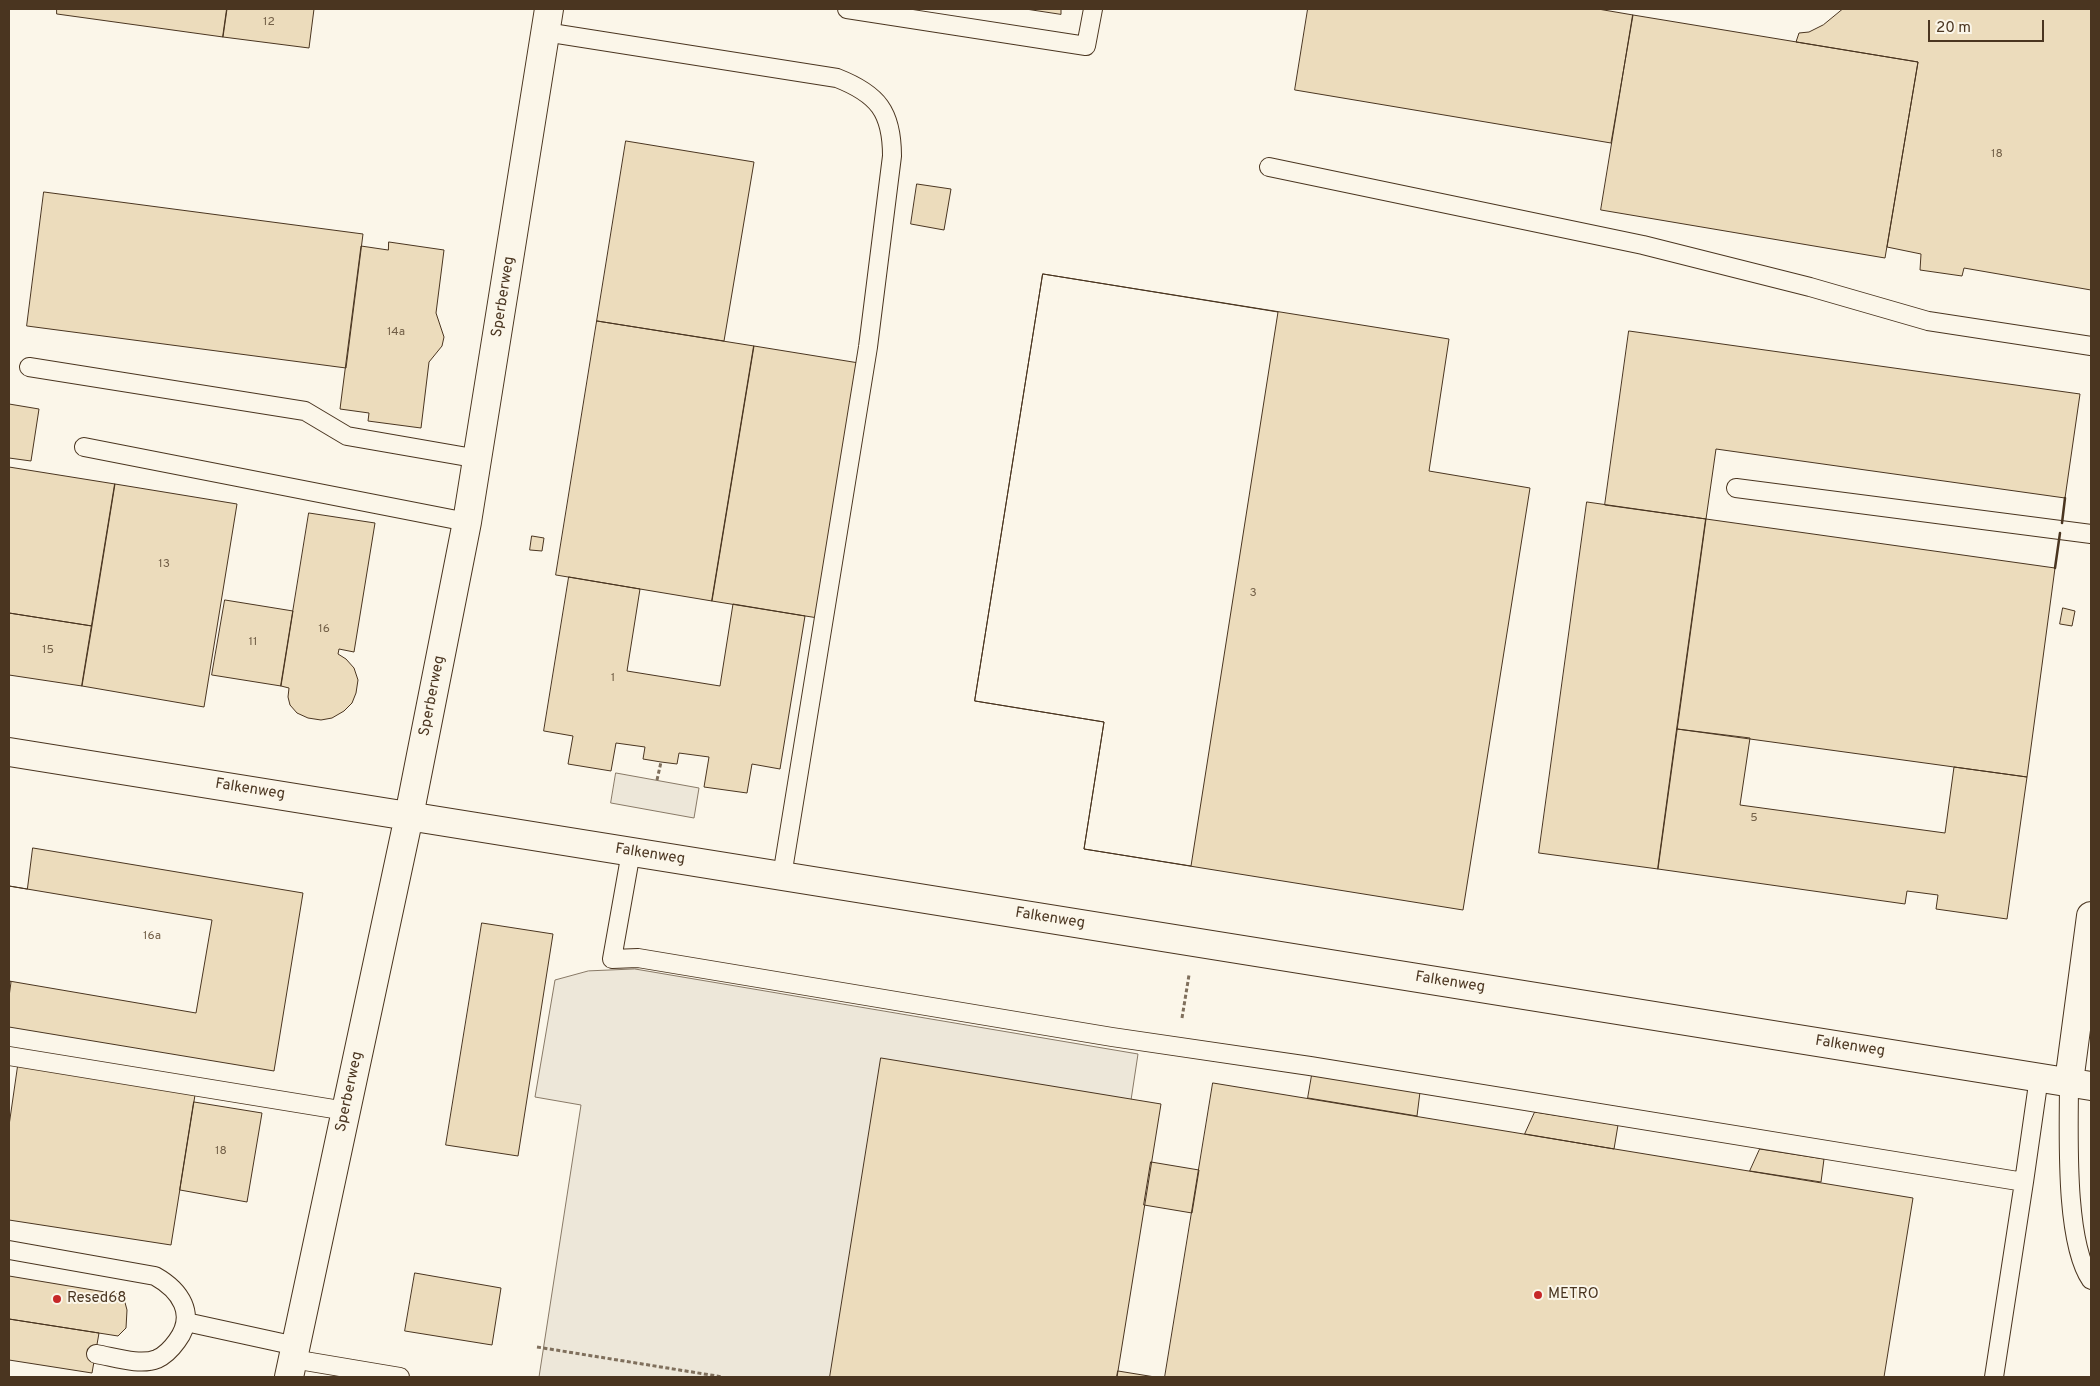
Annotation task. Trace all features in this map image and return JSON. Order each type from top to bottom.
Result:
[{"type":"street","name":"Sperberweg","points":[[292,1361],[409,816],[467,522],[547,20]]},
{"type":"street","name":"Falkenweg","points":[[9,752],[2080,1084]]},
{"type":"street","points":[[2080,1084],[2091,916]]},
{"type":"lane","points":[[847,9],[1086,46],[1093,9]]},
{"type":"lane","points":[[547,20],[838,78],[869,93],[886,115],[890,126],[892,156],[868,347],[782,876]]},
{"type":"lane","points":[[1269,167],[1643,245],[1810,287],[1928,321],[2091,346]]},
{"type":"lane","points":[[29,367],[305,411],[347,436],[478,459]]},
{"type":"lane","points":[[84,447],[467,522]]},
{"type":"lane","points":[[1736,488],[2091,534]]},
{"type":"lane","points":[[631,852],[612,959],[638,958],[1177,1048],[1310,1066],[2024,1182]]},
{"type":"lane","points":[[9,1056],[346,1111]]},
{"type":"lane","points":[[1994,1377],[2039,1078]]},
{"type":"lane","points":[[2080,1084],[2070,1181],[2078,1249],[2091,1280]]},
{"type":"lane","points":[[9,1250],[155,1276],[168,1283],[179,1295],[185,1310],[186,1322],[181,1336],[170,1350],[156,1359],[141,1361],[96,1354]]},
{"type":"lane","points":[[186,1322],[292,1361],[400,1377]]},
{"type":"path","points":[[657,780],[660,762]]},
{"type":"path","points":[[1177,1048],[1194,942]]},
{"type":"path","points":[[536,1347],[723,1377]]},
{"type":"shaded area","points":[[616,773],[699,788],[694,818],[611,803]]},
{"type":"shaded area","points":[[635,969],[1138,1054],[1089,1377],[539,1377],[581,1105],[535,1097],[555,980],[588,971]]},
{"type":"building","points":[[57,9],[227,9],[223,37],[57,14]]},
{"type":"building","points":[[227,9],[314,9],[309,48],[223,37]]},
{"type":"building","points":[[1026,9],[1061,9],[1061,14]]},
{"type":"building","points":[[1308,9],[1598,9],[1633,15],[1611,143],[1295,90]]},
{"type":"building","points":[[1843,9],[2091,9],[2091,290],[1964,268],[1962,276],[1920,270],[1921,254],[1887,247],[1918,62],[1796,42],[1799,33],[1809,32],[1823,25]]},
{"type":"building","points":[[1633,15],[1918,62],[1885,258],[1601,210]]},
{"type":"building","points":[[626,141],[754,162],[724,341],[597,321]]},
{"type":"building","points":[[917,184],[951,189],[944,230],[911,224]]},
{"type":"building","points":[[44,192],[363,234],[346,368],[27,326]]},
{"type":"building","points":[[389,242],[444,250],[436,313],[444,337],[442,346],[429,362],[421,428],[368,421],[369,413],[340,409],[361,246],[388,250]]},
{"type":"building","points":[[1043,274],[1278,312],[1191,866],[1084,849],[1104,722],[975,701]]},
{"type":"building","points":[[1043,274],[1449,339],[1429,471],[1530,488],[1463,910],[1084,849],[1104,722],[975,701]]},
{"type":"building","points":[[597,321],[754,346],[712,601],[556,575]]},
{"type":"building","points":[[1629,331],[2080,394],[2065,498],[1716,449],[1706,519],[1605,505]]},
{"type":"building","points":[[754,346],[859,363],[818,618],[712,601]]},
{"type":"building","points":[[9,404],[39,409],[31,461],[9,458]]},
{"type":"building","points":[[9,467],[115,484],[92,626],[9,613]]},
{"type":"building","points":[[115,484],[237,504],[204,707],[82,686]]},
{"type":"building","points":[[1587,502],[1706,519],[1658,869],[1539,853]]},
{"type":"building","points":[[309,513],[375,523],[354,652],[339,649],[338,654],[346,659],[354,668],[358,680],[356,693],[352,703],[344,711],[332,718],[321,720],[308,718],[297,713],[290,705],[288,697],[289,688],[281,686]]},
{"type":"building","points":[[1706,519],[2055,568],[2027,777],[1677,729]]},
{"type":"building","points":[[532,536],[544,538],[542,551],[530,550]]},
{"type":"building","points":[[569,577],[640,589],[627,671],[720,686],[733,604],[805,616],[780,769],[752,764],[747,793],[704,787],[709,757],[679,753],[677,764],[661,762],[643,759],[645,747],[616,743],[611,771],[568,764],[573,736],[544,731]]},
{"type":"building","points":[[225,600],[293,611],[281,686],[212,675]]},
{"type":"building","points":[[2063,608],[2075,611],[2072,626],[2060,624]]},
{"type":"building","points":[[9,613],[92,626],[82,686],[9,675]]},
{"type":"building","points":[[1677,729],[1750,738],[1740,805],[1945,833],[1954,767],[2027,777],[2007,919],[1936,909],[1938,895],[1907,891],[1905,904],[1658,869]]},
{"type":"building","points":[[33,848],[303,893],[274,1071],[9,1027],[11,982],[9,981],[9,886],[27,889]]},
{"type":"building","points":[[9,886],[212,920],[196,1013],[9,981]]},
{"type":"building","points":[[482,923],[553,934],[518,1156],[446,1145]]},
{"type":"building","points":[[881,1058],[1161,1104],[1117,1377],[830,1377]]},
{"type":"building","points":[[18,1066],[195,1095],[171,1245],[9,1220],[9,1126]]},
{"type":"building","points":[[1312,1075],[1420,1092],[1417,1116],[1308,1098]]},
{"type":"building","name":"METRO","points":[[1213,1083],[1913,1198],[1884,1377],[1165,1377]]},
{"type":"building","points":[[194,1102],[262,1113],[247,1202],[180,1190]]},
{"type":"building","points":[[1535,1112],[1618,1125],[1614,1149],[1525,1134]]},
{"type":"building","points":[[1760,1149],[1824,1159],[1821,1182],[1750,1171]]},
{"type":"building","points":[[1151,1162],[1199,1170],[1192,1213],[1144,1205]]},
{"type":"building","points":[[415,1273],[501,1288],[492,1345],[405,1331]]},
{"type":"building","points":[[9,1276],[123,1295],[127,1310],[126,1328],[118,1336],[9,1319]]},
{"type":"building","points":[[9,1319],[99,1333],[92,1373],[9,1360]]},
{"type":"building","points":[[1118,1371],[1155,1377],[1117,1377]]},
{"type":"wall","points":[[2062,523],[2065,498]]},
{"type":"wall","points":[[2055,568],[2060,533]]},
{"type":"place","name":"METRO","points":[[1538,1295]]},
{"type":"place","name":"Resed68","points":[[57,1299]]}]
